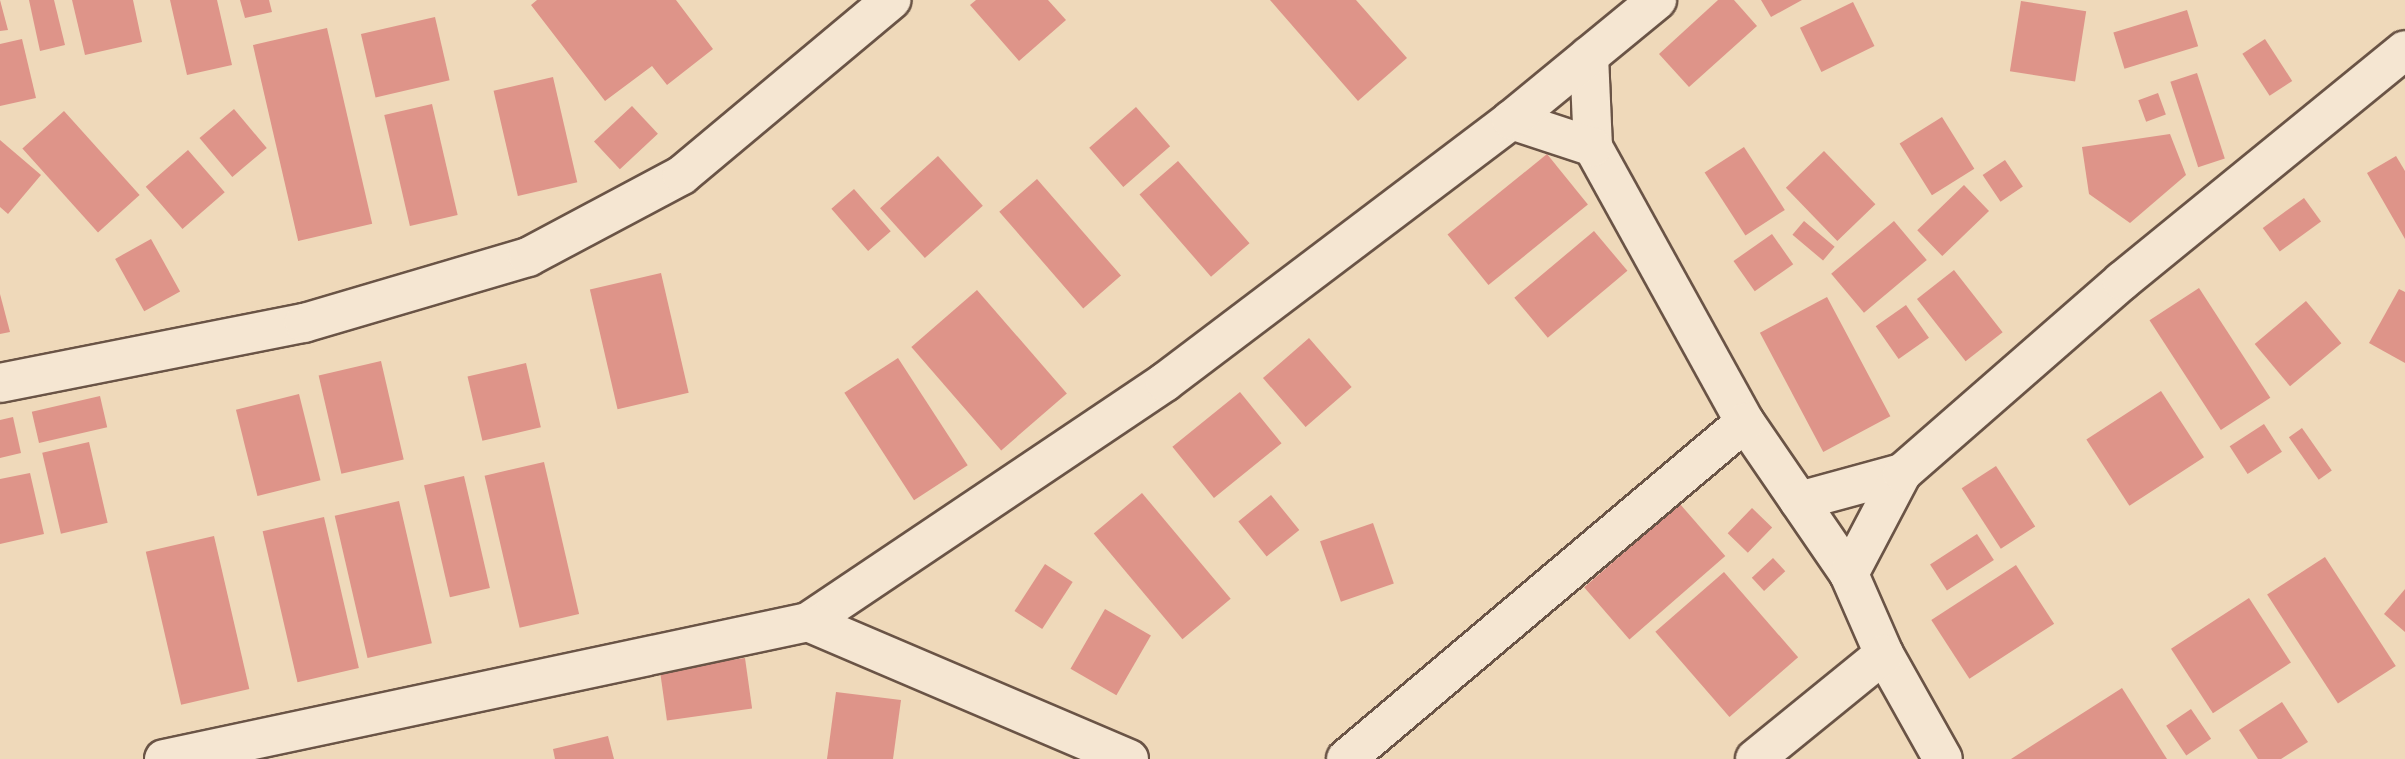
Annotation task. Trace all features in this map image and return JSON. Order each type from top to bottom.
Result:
[{"type":"street","points":[[0,383],[304,323],[528,257],[682,175],[891,0]]},
{"type":"street","points":[[164,759],[808,622],[1165,382],[1511,120],[1657,0]]},
{"type":"street","points":[[1849,574],[1902,473],[2122,281],[2405,50]]},
{"type":"street","points":[[1589,56],[1593,147],[1745,422],[1849,574],[1884,654],[1943,759]]},
{"type":"street","points":[[1511,120],[1593,147]]},
{"type":"street","points":[[1346,759],[1745,422]]},
{"type":"street","points":[[1799,501],[1902,473]]},
{"type":"street","points":[[808,622],[1129,759]]},
{"type":"street","points":[[1755,759],[1884,654]]},
{"type":"building","points":[[0,0],[8,30],[0,31]]},
{"type":"building","points":[[29,0],[54,0],[65,45],[40,51]]},
{"type":"building","points":[[72,0],[133,0],[142,42],[85,55]]},
{"type":"building","points":[[170,0],[217,0],[232,65],[187,75]]},
{"type":"building","points":[[240,0],[269,0],[272,12],[245,18]]},
{"type":"building","points":[[537,0],[676,0],[713,49],[667,85],[652,66],[605,101],[531,5]]},
{"type":"building","points":[[976,0],[1048,0],[1066,20],[1019,61],[970,5]]},
{"type":"building","points":[[1270,0],[1356,0],[1407,58],[1358,101]]},
{"type":"building","points":[[1718,0],[1734,0],[1757,26],[1689,87],[1659,54]]},
{"type":"building","points":[[1761,0],[1802,0],[1771,17]]},
{"type":"building","points":[[2021,1],[2086,11],[2075,81],[2010,71]]},
{"type":"building","points":[[1853,2],[1874,46],[1821,72],[1800,28]]},
{"type":"building","points":[[2187,10],[2198,46],[2124,69],[2113,33]]},
{"type":"building","points":[[435,17],[450,80],[376,97],[361,34]]},
{"type":"building","points":[[327,28],[372,224],[298,241],[253,45]]},
{"type":"building","points":[[22,39],[36,98],[0,106],[0,44]]},
{"type":"building","points":[[2265,39],[2292,81],[2270,96],[2242,54]]},
{"type":"building","points":[[2197,73],[2225,159],[2198,167],[2170,82]]},
{"type":"building","points":[[553,77],[577,182],[518,196],[494,91]]},
{"type":"building","points":[[2158,93],[2166,115],[2146,122],[2138,100]]},
{"type":"building","points":[[432,104],[458,215],[410,226],[384,115]]},
{"type":"building","points":[[632,106],[658,134],[620,169],[594,141]]},
{"type":"building","points":[[1136,107],[1170,146],[1123,187],[1089,148]]},
{"type":"building","points":[[234,109],[267,148],[232,177],[200,138]]},
{"type":"building","points":[[64,111],[140,195],[98,232],[22,148]]},
{"type":"building","points":[[1942,117],[1974,169],[1932,195],[1900,143]]},
{"type":"building","points":[[2170,134],[2186,175],[2130,223],[2089,194],[2082,147]]},
{"type":"building","points":[[0,140],[41,175],[8,214],[0,207]]},
{"type":"building","points":[[1744,147],[1785,210],[1745,235],[1705,173]]},
{"type":"building","points":[[188,150],[225,192],[182,229],[146,187]]},
{"type":"building","points":[[1824,151],[1875,204],[1837,241],[1786,188]]},
{"type":"building","points":[[1547,154],[1588,205],[1488,285],[1448,235]]},
{"type":"building","points":[[938,156],[983,206],[925,258],[880,208]]},
{"type":"building","points":[[2396,156],[2405,171],[2405,239],[2367,173]]},
{"type":"building","points":[[2005,160],[2023,187],[2001,202],[1983,175]]},
{"type":"building","points":[[1178,161],[1250,243],[1211,277],[1140,194]]},
{"type":"building","points":[[1037,179],[1121,276],[1083,308],[999,212]]},
{"type":"building","points":[[1964,185],[1989,211],[1942,256],[1917,230]]},
{"type":"building","points":[[854,189],[891,231],[868,251],[831,209]]},
{"type":"building","points":[[2304,198],[2321,221],[2280,251],[2263,228]]},
{"type":"building","points":[[1804,221],[1835,247],[1823,261],[1792,235]]},
{"type":"building","points":[[1894,221],[1927,260],[1864,313],[1831,274]]},
{"type":"building","points":[[1594,231],[1627,271],[1548,338],[1514,298]]},
{"type":"building","points":[[1772,234],[1793,264],[1755,291],[1733,261]]},
{"type":"building","points":[[151,239],[180,291],[144,311],[115,259]]},
{"type":"building","points":[[1954,270],[2003,332],[1966,361],[1917,299]]},
{"type":"building","points":[[661,273],[689,393],[618,409],[590,289]]},
{"type":"building","points":[[2199,288],[2270,398],[2221,430],[2150,320]]},
{"type":"building","points":[[2399,289],[2405,292],[2405,363],[2369,343]]},
{"type":"building","points":[[977,290],[1067,393],[1001,450],[911,347]]},
{"type":"building","points":[[0,294],[10,332],[0,334]]},
{"type":"building","points":[[1827,297],[1890,416],[1823,452],[1760,333]]},
{"type":"building","points":[[2306,301],[2341,343],[2290,386],[2255,344]]},
{"type":"building","points":[[1906,305],[1929,338],[1899,359],[1876,326]]},
{"type":"building","points":[[1309,338],[1352,387],[1306,427],[1263,378]]},
{"type":"building","points":[[898,358],[968,465],[914,500],[844,393]]},
{"type":"building","points":[[381,361],[404,459],[341,474],[319,375]]},
{"type":"building","points":[[526,363],[541,427],[482,441],[468,376]]},
{"type":"building","points":[[2161,391],[2204,457],[2129,506],[2086,439]]},
{"type":"building","points":[[1240,392],[1282,443],[1214,498],[1172,447]]},
{"type":"building","points":[[299,394],[321,480],[257,496],[236,410]]},
{"type":"building","points":[[100,396],[107,427],[39,443],[32,412]]},
{"type":"building","points":[[13,417],[21,453],[0,458],[0,420]]},
{"type":"building","points":[[2264,424],[2282,452],[2248,474],[2230,446]]},
{"type":"building","points":[[2302,428],[2332,471],[2319,480],[2289,437]]},
{"type":"building","points":[[89,442],[108,523],[61,534],[42,453]]},
{"type":"building","points":[[544,462],[579,614],[520,628],[485,476]]},
{"type":"building","points":[[1996,466],[2035,526],[2001,549],[1962,488]]},
{"type":"building","points":[[30,473],[44,534],[0,544],[0,479]]},
{"type":"building","points":[[464,476],[490,588],[450,597],[424,485]]},
{"type":"building","points":[[1142,493],[1231,599],[1182,639],[1094,533]]},
{"type":"building","points":[[1271,495],[1299,530],[1267,556],[1238,521]]},
{"type":"building","points":[[399,501],[432,643],[368,658],[335,516]]},
{"type":"building","points":[[1680,504],[1725,556],[1629,639],[1584,587]]},
{"type":"building","points":[[1752,508],[1772,527],[1748,553],[1728,533]]},
{"type":"building","points":[[324,517],[359,668],[297,682],[263,531]]},
{"type":"building","points":[[1373,523],[1394,584],[1341,602],[1320,541]]},
{"type":"building","points":[[1977,534],[1994,560],[1947,590],[1930,564]]},
{"type":"building","points":[[214,536],[249,689],[181,705],[146,552]]},
{"type":"building","points":[[2325,557],[2396,666],[2338,704],[2267,595]]},
{"type":"building","points":[[1773,558],[1785,571],[1764,591],[1752,578]]},
{"type":"building","points":[[1045,564],[1073,582],[1042,629],[1015,611]]},
{"type":"building","points":[[2016,565],[2054,624],[1969,679],[1931,620]]},
{"type":"building","points":[[1724,572],[1798,657],[1729,717],[1655,632]]},
{"type":"building","points":[[2405,589],[2405,632],[2384,614]]},
{"type":"building","points":[[2249,598],[2291,663],[2213,713],[2171,649]]},
{"type":"building","points":[[1105,609],[1151,636],[1116,695],[1070,669]]},
{"type":"building","points":[[745,658],[752,709],[667,720],[660,670]]},
{"type":"building","points":[[2122,688],[2167,759],[2011,759]]},
{"type":"building","points":[[836,692],[901,700],[893,759],[827,759]]},
{"type":"building","points":[[2282,702],[2308,742],[2281,759],[2258,759],[2239,730]]},
{"type":"building","points":[[2191,709],[2211,739],[2186,756],[2166,726]]},
{"type":"building","points":[[608,736],[614,759],[555,759],[553,749]]}]
